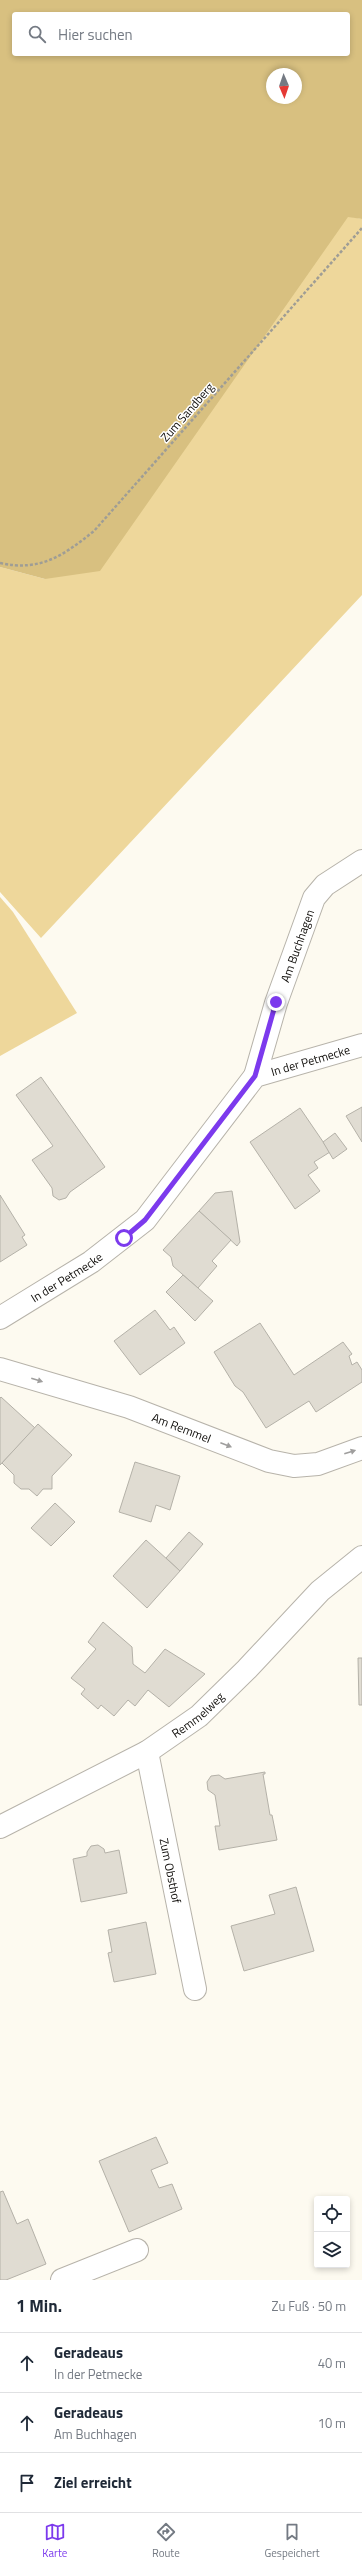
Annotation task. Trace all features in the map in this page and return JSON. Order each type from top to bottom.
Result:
[{"type":"street","name":"Am Buchhagen","points":[[255,1076],[276,1002],[314,898],[325,885],[362,861]]},
{"type":"street","name":"In der Petmecke","points":[[0,1318],[91,1262],[145,1220],[255,1076],[362,1045]]},
{"type":"street","name":"Am Remmel","points":[[0,1369],[129,1407],[269,1462],[294,1466],[318,1464],[362,1448]]},
{"type":"street","name":"Remmelweg","points":[[0,1827],[147,1752],[199,1716],[247,1669],[320,1591],[362,1557]]},
{"type":"street","name":"Zum Obsthof","points":[[147,1752],[195,1989]]},
{"type":"street","points":[[62,2280],[137,2250]]},
{"type":"path","name":"Zum Sandberg","points":[[0,563],[34,564],[51,561],[69,551],[94,531],[362,228]]},
{"type":"shaded area","points":[[0,0],[362,0],[362,219],[348,217],[100,571],[45,579],[0,567]]},
{"type":"shaded area","points":[[348,216],[362,219],[362,595],[41,938],[0,892],[0,567],[45,579]]},
{"type":"shaded area","points":[[0,897],[13,912],[77,1013],[0,1056]]},
{"type":"building","points":[[41,1077],[105,1167],[70,1192],[66,1198],[59,1200],[53,1196],[52,1188],[32,1160],[53,1146],[16,1095]]},
{"type":"building","points":[[362,1107],[362,1142],[346,1116]]},
{"type":"building","points":[[300,1108],[330,1152],[314,1162],[318,1168],[308,1175],[320,1191],[295,1209],[250,1142]]},
{"type":"building","points":[[335,1133],[347,1149],[333,1159],[323,1142]]},
{"type":"building","points":[[232,1191],[240,1242],[237,1246],[199,1211],[215,1193]]},
{"type":"building","points":[[0,1195],[25,1235],[22,1237],[27,1245],[0,1262]]},
{"type":"building","points":[[199,1211],[231,1240],[212,1261],[217,1266],[198,1288],[173,1266],[171,1257],[163,1250]]},
{"type":"building","points":[[183,1275],[213,1301],[195,1321],[166,1292]]},
{"type":"building","points":[[155,1310],[170,1330],[174,1327],[185,1343],[140,1375],[114,1341]]},
{"type":"building","points":[[260,1323],[294,1375],[343,1342],[352,1354],[349,1356],[352,1365],[357,1362],[362,1370],[362,1382],[316,1412],[309,1401],[266,1428],[243,1392],[235,1386],[214,1352]]},
{"type":"building","points":[[1,1397],[35,1428],[0,1465],[0,1398]]},
{"type":"building","points":[[38,1424],[72,1455],[52,1476],[52,1489],[43,1489],[37,1496],[29,1489],[21,1489],[14,1483],[14,1475],[2,1463]]},
{"type":"building","points":[[135,1462],[180,1476],[170,1510],[156,1505],[151,1522],[119,1512]]},
{"type":"building","points":[[55,1503],[75,1522],[51,1546],[31,1528]]},
{"type":"building","points":[[189,1532],[203,1544],[180,1571],[166,1558]]},
{"type":"building","points":[[146,1540],[180,1571],[147,1608],[113,1576]]},
{"type":"building","points":[[103,1622],[132,1647],[133,1664],[145,1673],[165,1649],[205,1674],[169,1707],[148,1690],[135,1706],[128,1700],[114,1716],[101,1705],[98,1709],[81,1694],[85,1689],[71,1678],[96,1649],[88,1642]]},
{"type":"building","points":[[358,1658],[362,1658],[362,1705],[359,1705]]},
{"type":"building","points":[[265,1772],[265,1774],[263,1774],[270,1815],[272,1815],[277,1840],[219,1850],[215,1826],[220,1826],[215,1795],[208,1790],[207,1782],[211,1776],[219,1775],[225,1779]]},
{"type":"building","points":[[98,1845],[104,1849],[105,1853],[119,1850],[127,1893],[81,1902],[73,1859],[87,1856],[87,1852],[91,1846]]},
{"type":"building","points":[[296,1887],[314,1951],[244,1971],[231,1926],[275,1914],[269,1895]]},
{"type":"building","points":[[146,1922],[156,1974],[114,1982],[108,1953],[112,1952],[108,1930]]},
{"type":"building","points":[[156,2137],[168,2163],[151,2170],[159,2188],[172,2184],[182,2209],[129,2232],[99,2161]]},
{"type":"building","points":[[3,2191],[17,2224],[28,2219],[46,2264],[6,2280],[0,2280],[0,2192]]},
{"type":"route","points":[[124,1238],[145,1220],[255,1076],[276,1002]]}]
